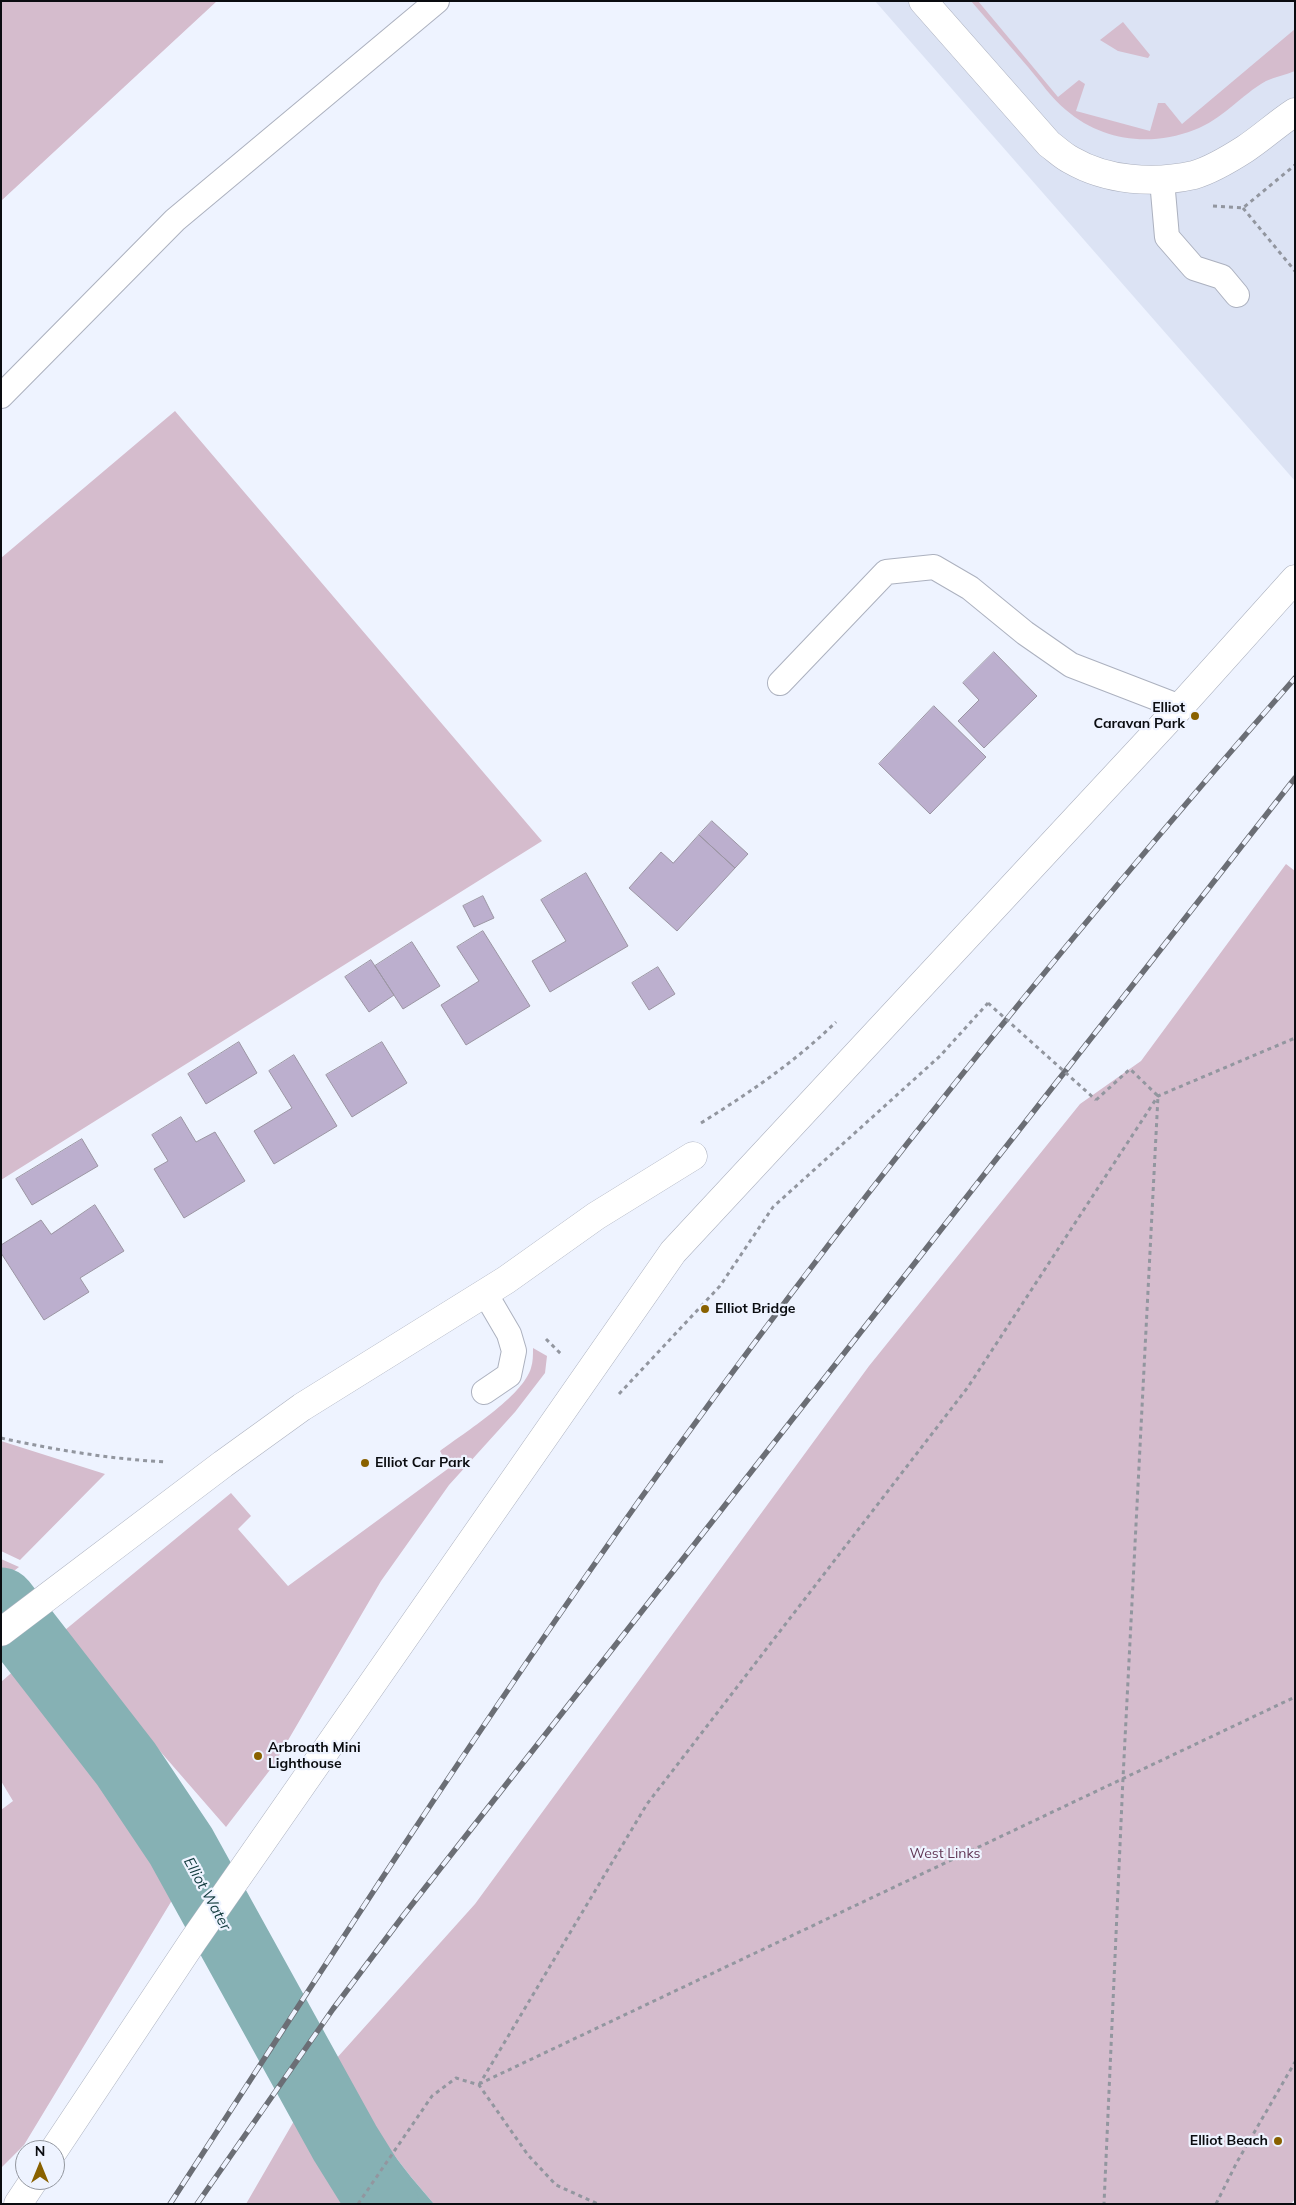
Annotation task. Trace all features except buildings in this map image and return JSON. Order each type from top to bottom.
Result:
[{"type":"main road","points":[[923,1],[1049,144],[1071,160],[1091,169],[1126,178],[1162,180],[1204,171],[1245,149],[1295,112]]},
{"type":"main road","points":[[61,2140],[193,1941],[673,1252],[1180,707],[1295,579]]},
{"type":"main road","points":[[1,1632],[223,1464],[302,1407],[506,1280],[596,1216],[693,1156]]},
{"type":"main road","points":[[18,2204],[27,2190]]},
{"type":"lane","points":[[1,396],[175,220],[437,1]]},
{"type":"lane","points":[[1162,180],[1166,237],[1194,268],[1222,277],[1237,295]]},
{"type":"lane","points":[[780,683],[886,572],[934,566],[970,588],[1026,633],[1071,665],[1180,707]]},
{"type":"lane","points":[[484,1392],[509,1375],[514,1351],[509,1334],[485,1293]]},
{"type":"path","points":[[1209,206],[1243,208],[1295,165]]},
{"type":"path","points":[[1243,208],[1295,271]]},
{"type":"path","points":[[617,1396],[720,1286],[773,1207],[940,1056],[988,1003],[1096,1100],[1130,1069],[1158,1096],[1123,1778],[1104,2204]]},
{"type":"path","points":[[479,2085],[647,1804],[968,1387],[1158,1096],[1295,1038]]},
{"type":"path","points":[[1,1438],[59,1451],[109,1458],[223,1464]]},
{"type":"path","points":[[479,2085],[1295,1697]]},
{"type":"path","points":[[1216,2204],[1237,2162],[1295,2062]]},
{"type":"path","points":[[358,2204],[408,2128],[432,2096],[456,2078],[479,2085],[528,2155],[556,2185],[598,2204]]},
{"type":"shaded area","points":[[875,1],[1295,1],[1295,481]]},
{"type":"shaded area","points":[[327,2069],[434,2204],[351,2204],[294,2121]]},
{"type":"green space","points":[[1,1],[217,1],[1,201]]},
{"type":"green space","points":[[971,1],[978,1],[1058,97],[1079,80],[1085,84],[1076,111],[1150,131],[1158,103],[1165,103],[1182,124],[1295,29],[1295,71],[1266,81],[1214,120],[1194,130],[1160,138],[1127,138],[1095,129],[1061,106]]},
{"type":"green space","points":[[1123,22],[1150,55],[1148,58],[1118,51],[1100,40]]},
{"type":"green space","points":[[175,411],[542,841],[1,1180],[1,558]]},
{"type":"green space","name":"West Links","points":[[1286,864],[1295,871],[1295,2199],[1291,2204],[434,2204],[327,2069],[475,1904],[869,1366],[1080,1104],[1141,1061]]},
{"type":"green space","points":[[533,1348],[547,1356],[545,1373],[515,1412],[449,1485],[381,1581],[273,1766],[226,1827],[59,1635],[231,1493],[251,1516],[238,1529],[288,1586],[449,1468],[440,1451],[492,1413],[517,1390],[526,1379],[531,1368]]},
{"type":"green space","points":[[1,1441],[105,1474],[20,1560],[1,1551]]},
{"type":"green space","points":[[1,1559],[19,1567],[1,1581]]},
{"type":"green space","points":[[33,1654],[180,1887],[27,2140],[15,2140],[15,2154],[1,2168],[1,1810],[13,1801],[1,1781],[1,1682]]},
{"type":"green space","points":[[294,2121],[351,2204],[246,2204]]},
{"type":"waterway","name":"Elliot Water","points":[[1,1603],[126,1764],[181,1846],[345,2143],[383,2204]]},
{"type":"railway","points":[[170,2204],[343,1937],[520,1672],[641,1498],[718,1392],[876,1183],[1040,978],[1295,678]]},
{"type":"railway","points":[[197,2204],[333,2009],[403,1916],[1295,778]]},
{"type":"place","name":"Elliot Caravan Park","points":[[1195,716]]},
{"type":"place","name":"Elliot Bridge","points":[[705,1309]]},
{"type":"place","name":"Elliot Car Park","points":[[365,1463]]},
{"type":"place","name":"Arbroath Mini Lighthouse","points":[[258,1756]]},
{"type":"place","name":"Elliot Beach","points":[[1278,2141]]}]
